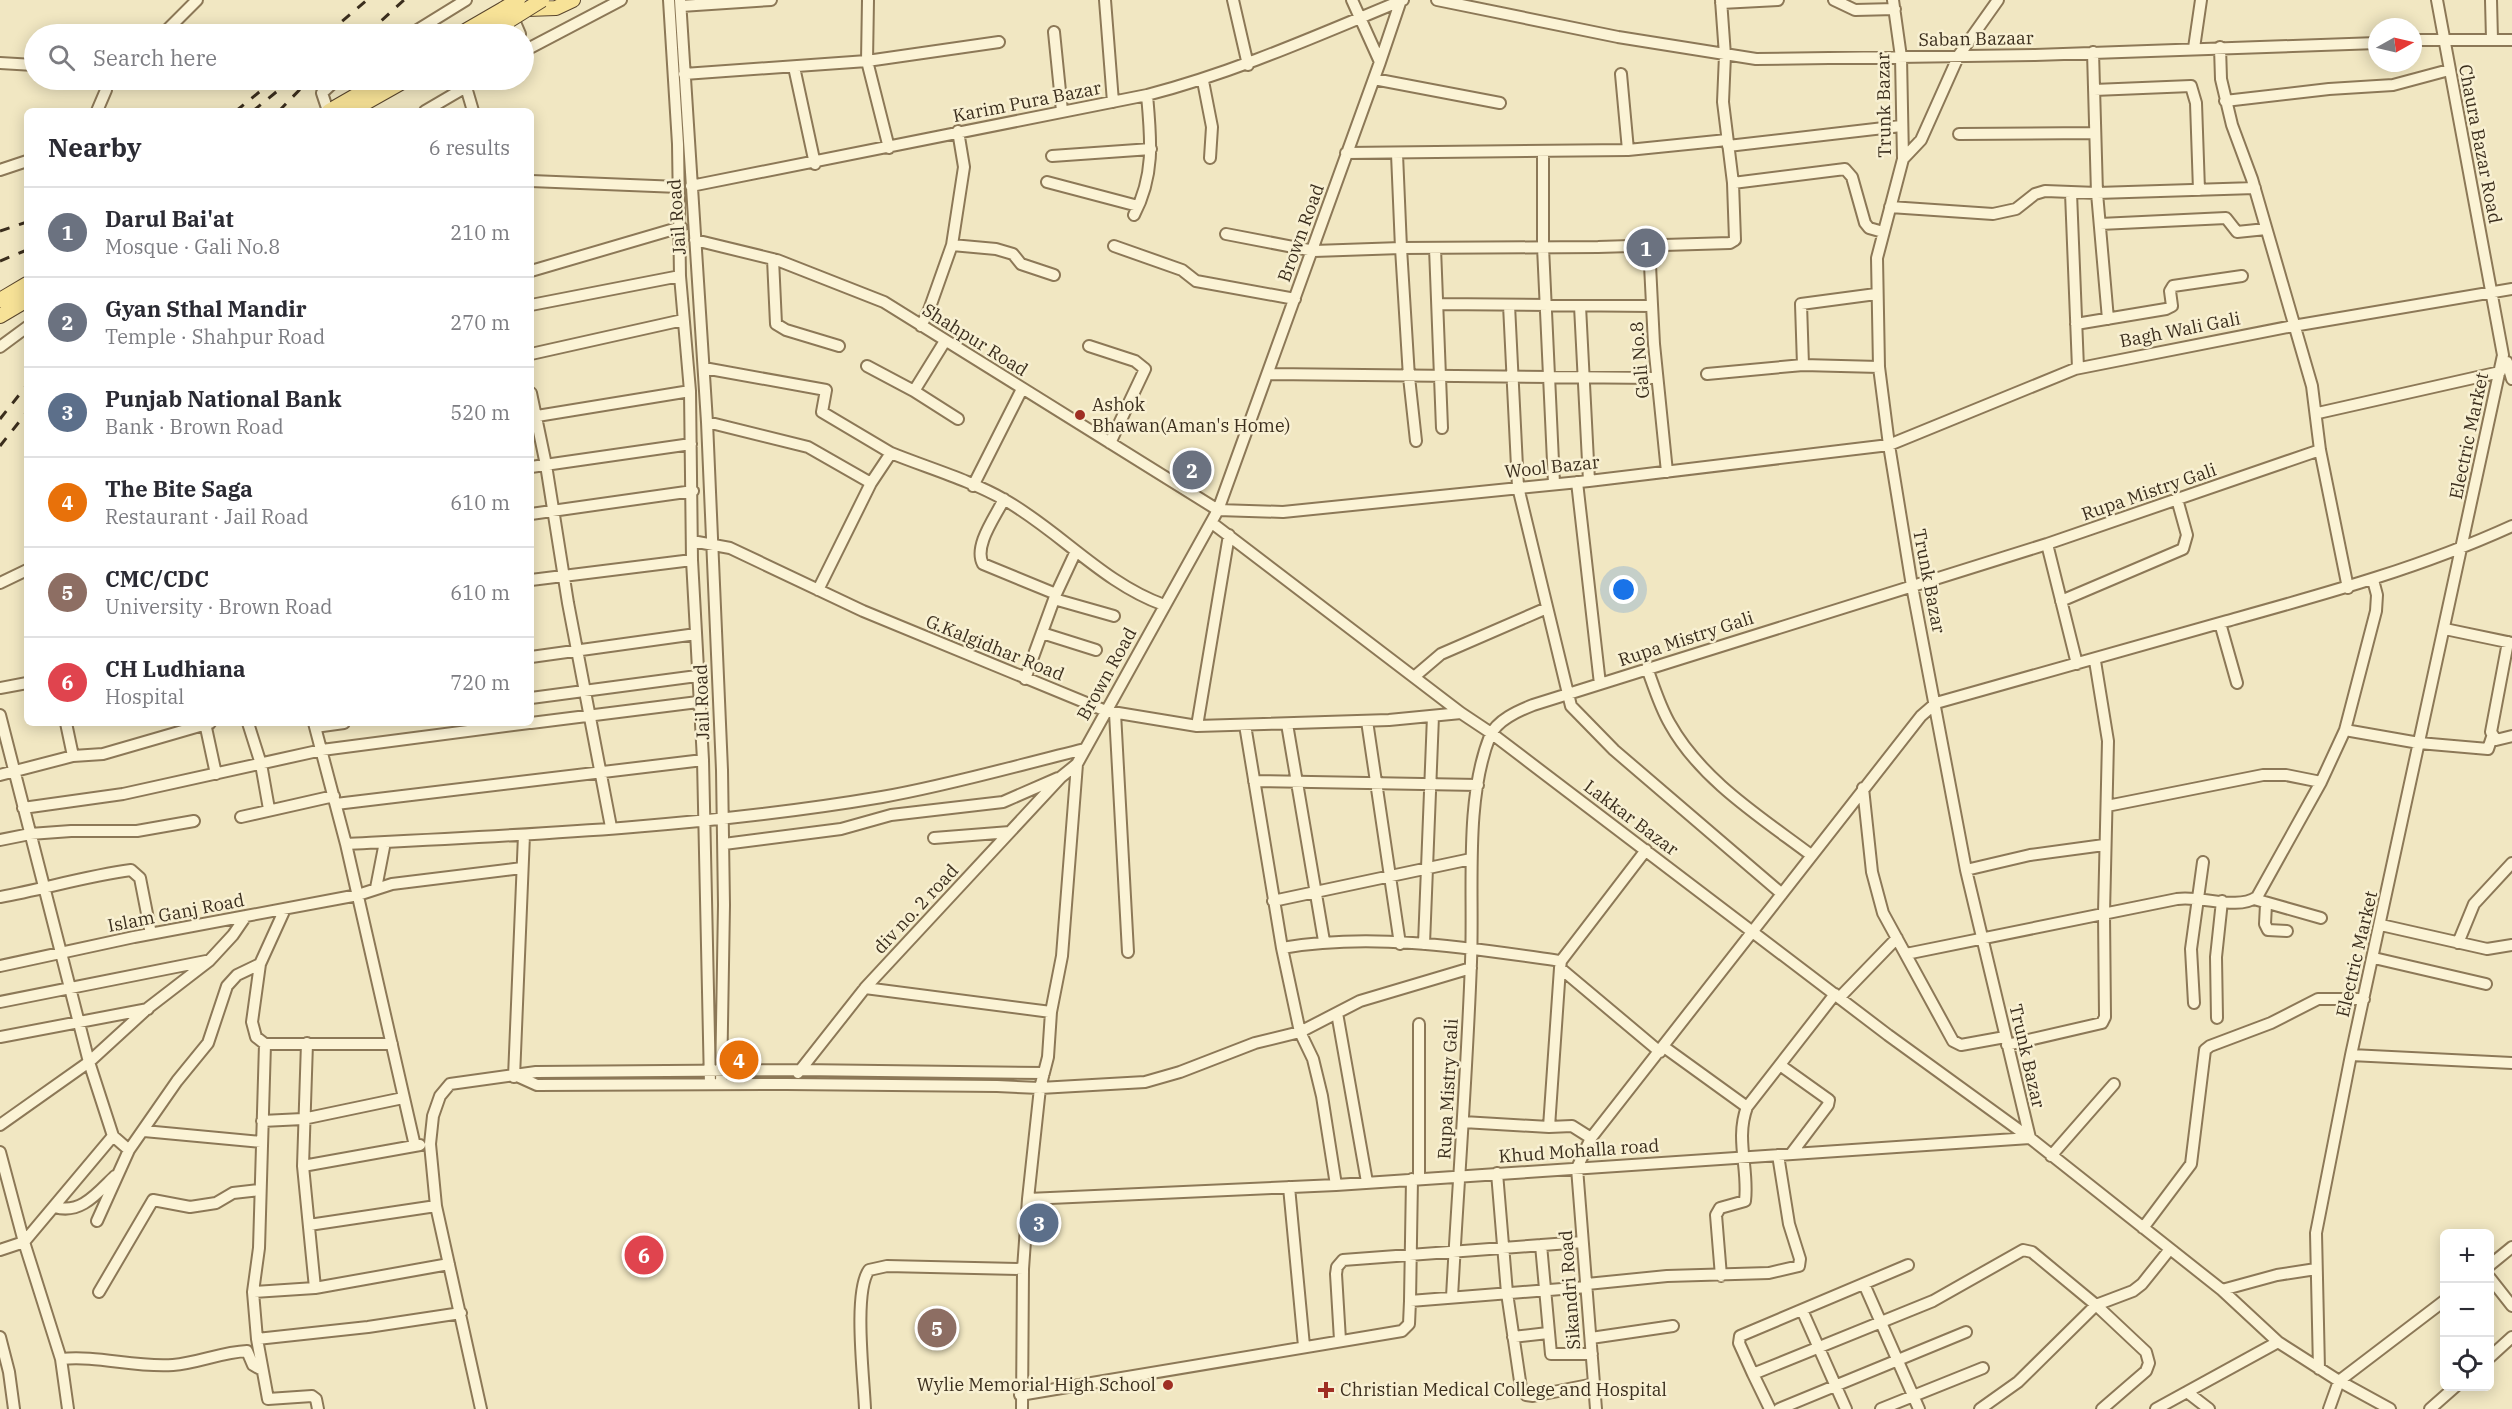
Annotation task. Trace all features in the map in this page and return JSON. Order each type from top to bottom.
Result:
[{"type":"main road","points":[[478,24],[515,3],[542,0]]},
{"type":"main road","points":[[515,3],[556,8],[573,0]]},
{"type":"main road","points":[[494,24],[515,3]]},
{"type":"main road","points":[[334,108],[366,90]]},
{"type":"main road","points":[[356,108],[388,90]]},
{"type":"main road","points":[[0,300],[24,286]]},
{"type":"main road","points":[[0,316],[24,302]]},
{"type":"street","points":[[173,24],[197,0]]},
{"type":"street","points":[[427,24],[466,0]]},
{"type":"street","points":[[534,43],[621,0]]},
{"type":"street","name":"Jail Road","points":[[669,0],[681,227],[680,276],[690,391],[693,491],[692,560],[698,702],[703,760],[710,1084]]},
{"type":"street","points":[[680,3],[771,0]]},
{"type":"street","points":[[868,0],[867,61],[889,148]]},
{"type":"street","points":[[1105,0],[1113,102]]},
{"type":"street","points":[[1233,0],[1248,65]]},
{"type":"street","points":[[1352,0],[1380,62]]},
{"type":"street","name":"Karim Pura Bazar","points":[[691,186],[815,164],[958,131],[1113,102],[1203,81],[1248,65],[1402,0]]},
{"type":"street","name":"Brown Road","points":[[1022,1409],[1020,1395],[1023,1269],[1028,1199],[1040,1088],[1062,956],[1077,764],[1110,712],[1164,605],[1218,510],[1314,251],[1346,153],[1402,0]]},
{"type":"street","name":"Saban Bazaar","points":[[1437,0],[1756,59],[1901,57],[2368,42]]},
{"type":"street","points":[[1226,234],[1314,251],[1649,246],[1733,242],[1736,236],[1723,91],[1725,55],[1721,2],[1778,0]]},
{"type":"street","points":[[1834,0],[1855,10],[1894,5]]},
{"type":"street","points":[[1903,159],[1921,140],[1959,55],[1998,0]]},
{"type":"street","points":[[2194,48],[2201,0]]},
{"type":"street","name":"Chaura Bazar Road","points":[[2437,0],[2499,330]]},
{"type":"street","points":[[2492,0],[2492,39]]},
{"type":"street","points":[[515,3],[518,24]]},
{"type":"street","name":"Jail Road","points":[[680,3],[707,422],[710,543],[724,818],[721,1084]]},
{"type":"street","name":"Trunk Bazar","points":[[1894,5],[1901,57],[1903,159],[1877,258],[1879,367],[1912,586],[1966,870],[2030,1138]]},
{"type":"street","points":[[1054,32],[1062,111]]},
{"type":"street","points":[[2422,40],[2512,40]]},
{"type":"street","points":[[684,74],[867,61],[999,42]]},
{"type":"street","points":[[2220,47],[2225,101],[2255,188],[2312,386],[2318,413],[2320,450],[2348,588]]},
{"type":"street","points":[[2092,51],[2097,193],[2108,319]]},
{"type":"street","points":[[0,63],[24,64]]},
{"type":"street","points":[[794,67],[815,164]]},
{"type":"street","points":[[2225,101],[2329,89],[2393,85],[2449,70]]},
{"type":"street","points":[[1621,74],[1628,150]]},
{"type":"street","points":[[1374,79],[1500,103]]},
{"type":"street","points":[[1203,81],[1212,127],[1210,158]]},
{"type":"street","points":[[2094,90],[2191,86],[2196,103],[2199,190]]},
{"type":"street","points":[[98,108],[106,90]]},
{"type":"street","points":[[325,90],[322,93],[328,108]]},
{"type":"street","points":[[430,108],[461,90]]},
{"type":"street","points":[[467,90],[472,108]]},
{"type":"street","points":[[1047,182],[1136,210],[1149,178],[1151,149],[1147,95]]},
{"type":"street","points":[[1346,153],[1628,150],[1901,126]]},
{"type":"street","points":[[921,326],[952,245],[964,167],[958,131]]},
{"type":"street","points":[[1959,134],[2095,133]]},
{"type":"street","points":[[1052,156],[1151,149]]},
{"type":"street","points":[[1543,152],[1543,247],[1554,483]]},
{"type":"street","points":[[1397,154],[1409,377],[1416,441]]},
{"type":"street","points":[[0,170],[24,162]]},
{"type":"street","points":[[1733,183],[1845,169],[1852,177],[1865,224],[1869,228],[1883,232]]},
{"type":"street","points":[[534,181],[679,187]]},
{"type":"street","points":[[1890,207],[1993,214],[2016,209],[2041,192],[2097,193],[2255,188]]},
{"type":"street","points":[[2071,193],[2078,368]]},
{"type":"street","points":[[2100,224],[2226,218],[2237,232],[2266,230]]},
{"type":"street","points":[[534,271],[681,227]]},
{"type":"street","name":"Shahpur Road","points":[[695,240],[773,259],[884,302],[1218,510]]},
{"type":"street","points":[[952,245],[996,249],[1015,255],[1021,264],[1054,275]]},
{"type":"street","points":[[1114,246],[1182,270],[1196,281],[1295,299]]},
{"type":"street","name":"Gali No.8","points":[[1649,246],[1657,378],[1667,472]]},
{"type":"street","points":[[1436,248],[1442,428]]},
{"type":"street","points":[[773,259],[776,324],[786,330],[839,346]]},
{"type":"street","points":[[534,304],[680,276]]},
{"type":"street","points":[[2076,324],[2169,308],[2172,302],[2170,291],[2173,286],[2242,276]]},
{"type":"street","name":"Bagh Wali Gali","points":[[1889,445],[2078,368],[2293,326],[2512,289]]},
{"type":"street","points":[[1803,365],[1801,304],[1876,294]]},
{"type":"street","points":[[1438,304],[1652,306]]},
{"type":"street","points":[[1509,304],[1518,487],[1566,695],[1577,715],[1607,743],[1782,894]]},
{"type":"street","points":[[1580,306],[1589,481]]},
{"type":"street","points":[[534,353],[683,320]]},
{"type":"street","points":[[0,346],[24,329]]},
{"type":"street","name":"Electric Market","points":[[2319,1369],[2316,1233],[2351,1055],[2445,629],[2475,480],[2505,364],[2499,330]]},
{"type":"street","points":[[914,391],[945,340]]},
{"type":"street","points":[[1089,346],[1135,361],[1145,369],[1110,443]]},
{"type":"street","points":[[2318,413],[2505,364],[2512,379]]},
{"type":"street","points":[[1707,374],[1803,365],[1879,367]]},
{"type":"street","points":[[867,366],[914,391],[958,419]]},
{"type":"street","points":[[704,368],[825,390],[822,412],[891,453],[1004,500],[1128,590],[1164,605]]},
{"type":"street","points":[[1269,374],[1657,378]]},
{"type":"street","points":[[973,486],[1022,389]]},
{"type":"street","points":[[611,827],[599,772],[546,465],[534,417],[690,391]]},
{"type":"street","points":[[707,422],[808,447],[871,483]]},
{"type":"street","points":[[534,467],[691,444]]},
{"type":"street","name":"Wool Bazar","points":[[1218,510],[1283,512],[1589,481],[1889,445]]},
{"type":"street","name":"Rupa Mistry Gali","points":[[1452,1297],[1472,948],[1471,859],[1480,768],[1491,733],[1517,712],[1566,695],[2046,544],[2320,450]]},
{"type":"street","points":[[818,590],[871,483],[891,453]]},
{"type":"street","points":[[1577,482],[1600,684]]},
{"type":"street","points":[[534,514],[693,491]]},
{"type":"street","points":[[2061,601],[2183,549],[2187,535],[2177,499]]},
{"type":"street","points":[[1004,500],[981,546],[980,558],[983,564],[1055,597],[1114,616]]},
{"type":"street","name":"Lakkar Bazar","points":[[1212,523],[1837,996],[2030,1138]]},
{"type":"street","points":[[1577,1168],[1591,1138],[1754,932],[1905,733],[1936,703],[2095,661],[2220,623],[2348,588],[2462,549],[2512,526]]},
{"type":"street","points":[[1197,726],[1229,535]]},
{"type":"street","name":"G.Kalgidhar Road","points":[[692,542],[710,543],[730,548],[818,590],[1025,679],[1110,712],[1197,726],[1367,721],[1461,713]]},
{"type":"street","points":[[2046,544],[2077,664]]},
{"type":"street","points":[[1025,679],[1055,597],[1076,551]]},
{"type":"street","points":[[534,580],[692,560]]},
{"type":"street","points":[[0,583],[24,571]]},
{"type":"street","points":[[1906,954],[2177,899],[2198,898],[2243,903],[2254,899],[2265,887],[2321,782],[2345,730],[2376,611],[2377,595],[2373,580]]},
{"type":"street","points":[[1414,677],[1441,654],[1547,608]]},
{"type":"street","points":[[2220,623],[2237,683]]},
{"type":"street","points":[[2345,730],[2419,743],[2488,749],[2510,643],[2445,629]]},
{"type":"street","points":[[1042,633],[1096,650]]},
{"type":"street","points":[[534,657],[696,634]]},
{"type":"street","points":[[1863,788],[1874,881],[1884,913],[1953,1041],[1960,1045],[2006,1041],[2104,1020],[2104,845],[2108,741],[2095,661]]},
{"type":"street","points":[[1647,669],[1671,726],[1701,765],[1739,800],[1811,855]]},
{"type":"street","points":[[534,698],[697,676]]},
{"type":"street","points":[[0,688],[24,684]]},
{"type":"street","points":[[534,722],[698,702]]},
{"type":"street","points":[[1110,712],[1128,952]]},
{"type":"street","points":[[0,716],[16,771],[43,889],[72,987],[90,1062],[113,1136],[129,1150]]},
{"type":"street","points":[[1424,944],[1425,870],[1433,716]]},
{"type":"street","points":[[1367,721],[1400,944]]},
{"type":"street","points":[[1287,724],[1324,941]]},
{"type":"street","points":[[1245,725],[1282,948],[1300,1032],[1313,1059],[1322,1096],[1336,1185]]},
{"type":"street","points":[[67,726],[73,756]]},
{"type":"street","points":[[0,775],[73,756],[102,754],[197,726]]},
{"type":"street","points":[[208,726],[216,774]]},
{"type":"street","points":[[249,726],[261,764],[269,809]]},
{"type":"street","points":[[314,726],[346,844],[415,1146]]},
{"type":"street","points":[[23,808],[123,794],[322,750],[507,726]]},
{"type":"street","points":[[2492,737],[2500,740],[2512,736]]},
{"type":"street","points":[[346,844],[524,835],[724,818],[921,790],[1085,749]]},
{"type":"street","points":[[241,817],[269,809],[335,800],[703,760]]},
{"type":"street","name":"div no. 2 road","points":[[787,1084],[801,1070],[865,988],[1061,777],[1077,764]]},
{"type":"street","points":[[2107,806],[2263,775],[2286,775],[2321,782]]},
{"type":"street","points":[[724,844],[847,828],[891,815],[1003,802],[1061,777]]},
{"type":"street","points":[[1254,781],[1478,785]]},
{"type":"street","points":[[0,840],[30,834],[137,831],[194,821]]},
{"type":"street","points":[[934,838],[1010,832]]},
{"type":"street","points":[[515,1076],[524,835]]},
{"type":"street","points":[[376,888],[385,842]]},
{"type":"street","points":[[1966,870],[2030,855],[2104,845]]},
{"type":"street","points":[[1549,1126],[1561,965],[1646,850]]},
{"type":"street","points":[[1273,901],[1471,859]]},
{"type":"street","points":[[2194,1003],[2191,949],[2204,862]]},
{"type":"street","points":[[2458,943],[2474,904],[2512,863]]},
{"type":"street","name":"Islam Ganj Road","points":[[0,966],[151,934],[358,895],[376,888],[522,868]]},
{"type":"street","points":[[0,897],[43,889],[81,877],[135,871],[143,889],[151,934]]},
{"type":"street","points":[[2254,899],[2321,918]]},
{"type":"street","points":[[2217,1018],[2216,957],[2222,901]]},
{"type":"street","points":[[2266,904],[2265,924],[2268,930],[2287,932]]},
{"type":"street","points":[[707,905],[724,905]]},
{"type":"street","points":[[285,909],[260,964],[252,1031],[260,1042],[265,1044],[392,1044]]},
{"type":"street","points":[[0,1125],[90,1062],[148,1008],[209,961],[233,935],[246,916]]},
{"type":"street","points":[[2381,925],[2487,949],[2512,945]]},
{"type":"street","points":[[1721,1276],[1716,1215],[1720,1208],[1745,1201],[1742,1125],[1747,1107],[1837,996],[1897,938]]},
{"type":"street","points":[[1282,948],[1324,941],[1424,944],[1472,948],[1561,965],[1662,1050],[1747,1107]]},
{"type":"street","points":[[2374,958],[2486,984]]},
{"type":"street","points":[[0,1002],[209,961]]},
{"type":"street","points":[[97,1221],[129,1150],[177,1081],[208,1044],[227,986],[237,975],[260,964]]},
{"type":"street","points":[[515,1076],[537,1085],[787,1084],[1040,1088],[1145,1082],[1180,1072],[1255,1043],[1300,1032],[1360,1001],[1471,968]]},
{"type":"street","points":[[865,988],[1052,1012]]},
{"type":"street","points":[[2142,1228],[2191,1164],[2205,1050],[2271,1023],[2318,999],[2364,999]]},
{"type":"street","points":[[0,1036],[148,1008]]},
{"type":"street","points":[[1337,1013],[1367,1182]]},
{"type":"street","points":[[1020,1395],[1402,1331],[1409,1324],[1419,1024]]},
{"type":"street","points":[[307,1043],[303,1166],[315,1288]]},
{"type":"street","points":[[265,1044],[259,1255],[253,1292],[257,1339],[268,1400],[312,1396],[316,1399],[318,1409]]},
{"type":"street","points":[[2351,1055],[2512,1064]]},
{"type":"street","points":[[1780,1065],[1829,1100],[1828,1105],[1791,1154]]},
{"type":"street","points":[[481,1409],[436,1206],[430,1144],[433,1116],[444,1089],[462,1081],[536,1072],[801,1070],[1044,1073]]},
{"type":"street","points":[[2051,1156],[2114,1084]]},
{"type":"street","points":[[262,1121],[303,1119],[403,1098]]},
{"type":"street","points":[[1463,1122],[1572,1126],[1591,1138]]},
{"type":"street","points":[[144,1131],[261,1142]]},
{"type":"street","points":[[0,1250],[24,1242],[55,1208],[113,1136]]},
{"type":"street","points":[[2030,1138],[2222,1290],[2278,1342],[2338,1381],[2390,1409]]},
{"type":"street","name":"Khud Mohalla road","points":[[1028,1199],[1336,1185],[2030,1138]]},
{"type":"street","points":[[303,1166],[430,1144]]},
{"type":"street","points":[[0,1152],[24,1242],[61,1359],[68,1409]]},
{"type":"street","points":[[1410,1301],[1545,1290],[1667,1276],[1721,1276],[1769,1272],[1800,1265],[1789,1224],[1778,1155]]},
{"type":"street","name":"Sikandri Road","points":[[1577,1168],[1596,1409]]},
{"type":"street","points":[[55,1208],[70,1210],[82,1205],[118,1173]]},
{"type":"street","points":[[1497,1173],[1507,1293],[1518,1377],[1526,1395],[1594,1384]]},
{"type":"street","points":[[1289,1187],[1304,1346]]},
{"type":"street","points":[[99,1292],[153,1200],[190,1208],[212,1204],[233,1192],[260,1191]]},
{"type":"street","points":[[309,1225],[436,1206]]},
{"type":"street","points":[[1340,1340],[1336,1285],[1340,1263],[1349,1259],[1582,1242]]},
{"type":"street","points":[[1541,1245],[1549,1352],[1553,1355],[1592,1354]]},
{"type":"street","points":[[2494,1262],[2512,1246]]},
{"type":"street","points":[[1980,1409],[2018,1382],[2096,1305],[2137,1288],[2170,1249]]},
{"type":"street","points":[[1753,1374],[1947,1294],[2024,1250],[2032,1252],[2096,1305],[2146,1352],[2149,1363],[2146,1371],[2102,1409]]},
{"type":"street","points":[[253,1292],[315,1288],[449,1264]]},
{"type":"street","points":[[1770,1409],[1739,1343],[1740,1336],[1908,1265]]},
{"type":"street","points":[[865,1409],[861,1298],[864,1278],[869,1270],[887,1266],[1023,1269]]},
{"type":"street","points":[[2222,1290],[2277,1275],[2316,1269]]},
{"type":"street","points":[[2494,1283],[2512,1306]]},
{"type":"street","points":[[1864,1284],[1919,1409]]},
{"type":"street","points":[[2329,1409],[2338,1381],[2440,1305]]},
{"type":"street","points":[[1802,1310],[1846,1409]]},
{"type":"street","points":[[257,1339],[368,1328],[461,1313]]},
{"type":"street","points":[[1591,1338],[1674,1326]]},
{"type":"street","points":[[1779,1409],[1966,1332]]},
{"type":"street","points":[[1513,1337],[1548,1333]]},
{"type":"street","points":[[0,1337],[9,1372],[14,1409]]},
{"type":"street","points":[[2494,1353],[2512,1337]]},
{"type":"street","points":[[2156,1409],[2278,1342]]},
{"type":"street","points":[[61,1359],[83,1357],[107,1362],[174,1365],[245,1351],[249,1352],[256,1368],[262,1370]]},
{"type":"street","points":[[1881,1409],[1983,1368]]},
{"type":"street","points":[[2430,1409],[2450,1391]]},
{"type":"street","points":[[2187,1392],[2209,1409]]},
{"type":"railway","points":[[339,24],[367,0]]},
{"type":"railway","points":[[378,24],[404,0]]},
{"type":"railway","points":[[240,108],[262,90]]},
{"type":"railway","points":[[257,108],[279,90]]},
{"type":"railway","points":[[282,108],[299,90]]},
{"type":"railway","points":[[0,231],[24,223]]},
{"type":"railway","points":[[0,261],[24,251]]},
{"type":"railway","points":[[0,419],[24,389]]},
{"type":"railway","points":[[0,446],[24,416]]},
{"type":"place","name":"Darul Bai'at","points":[[1646,248]]},
{"type":"place","name":"Ashok Bhawan(Aman's Home)","points":[[1080,415]]},
{"type":"place","name":"Gyan Sthal Mandir","points":[[1192,470]]},
{"type":"place","name":"The Bite Saga","points":[[739,1060]]},
{"type":"place","name":"Punjab National Bank","points":[[1039,1223]]},
{"type":"place","name":"CH Ludhiana","points":[[644,1255]]},
{"type":"place","name":"CMC/CDC","points":[[937,1328]]},
{"type":"place","name":"Wylie Memorial High School","points":[[1168,1385]]},
{"type":"place","name":"Christian Medical College and Hospital","points":[[1326,1390]]}]
